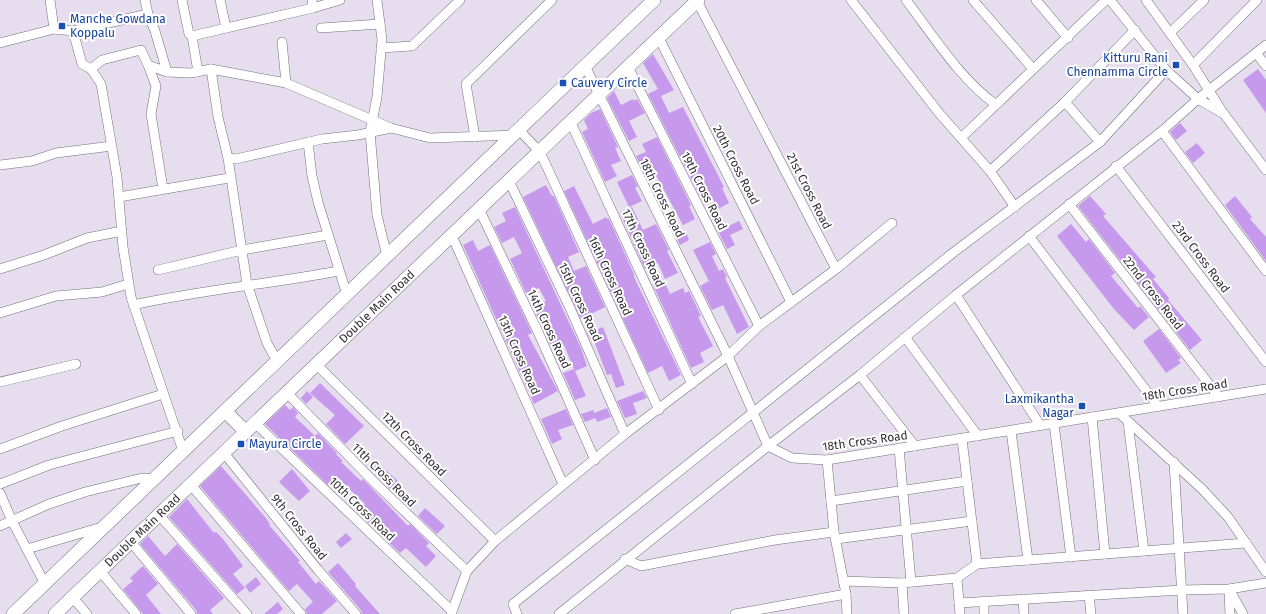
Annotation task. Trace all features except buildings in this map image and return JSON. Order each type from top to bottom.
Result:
[{"type":"street","points":[[53,0],[50,0],[54,29]]},
{"type":"street","points":[[145,0],[148,14],[155,31],[167,72]]},
{"type":"street","points":[[182,0],[189,34],[192,36],[198,72]]},
{"type":"street","points":[[220,0],[226,28]]},
{"type":"street","points":[[192,36],[312,4],[340,0]]},
{"type":"street","points":[[377,0],[381,48],[373,120],[370,132],[377,215],[387,256]]},
{"type":"street","points":[[381,48],[412,46],[460,0]]},
{"type":"street","points":[[475,136],[466,84],[552,0]]},
{"type":"street","points":[[13,614],[654,0]]},
{"type":"street","points":[[851,0],[939,113],[990,171],[1015,207]]},
{"type":"street","points":[[906,0],[961,71],[981,94],[995,104]]},
{"type":"street","points":[[973,0],[1033,69]]},
{"type":"street","points":[[1036,0],[1068,38]]},
{"type":"street","points":[[961,138],[995,104],[1068,38],[1106,0]]},
{"type":"street","points":[[1110,0],[1166,70],[1198,99],[1224,114]]},
{"type":"street","points":[[1170,33],[1204,0]]},
{"type":"street","points":[[1192,65],[1257,0]]},
{"type":"street","name":"Double Main Road","points":[[55,614],[698,1]]},
{"type":"street","name":"21st Cross Road","points":[[698,1],[836,269]]},
{"type":"street","points":[[1149,1],[1224,114],[1266,170]]},
{"type":"street","points":[[0,43],[54,29],[73,31],[148,14]]},
{"type":"street","points":[[322,28],[380,24]]},
{"type":"street","points":[[990,171],[1065,102],[1135,30]]},
{"type":"street","points":[[73,31],[82,64],[91,69],[101,84],[119,197],[128,284],[133,305],[163,394],[178,431],[183,451]]},
{"type":"street","name":"20th Cross Road","points":[[659,38],[791,302]]},
{"type":"street","points":[[282,42],[286,83]]},
{"type":"street","points":[[558,614],[625,559],[860,375],[1029,236],[1162,131],[1198,99],[1266,45]]},
{"type":"street","points":[[91,69],[102,60],[141,50],[156,86],[151,114],[164,189]]},
{"type":"street","points":[[1256,52],[1266,66]]},
{"type":"street","points":[[148,65],[167,72],[198,72],[211,69],[286,83],[391,128],[430,138],[516,132]]},
{"type":"street","name":"18th Cross Road","points":[[585,66],[728,356],[768,446],[792,458],[827,460],[1266,389]]},
{"type":"street","name":"19th Cross Road","points":[[628,67],[759,326]]},
{"type":"street","points":[[211,69],[218,117],[228,158],[247,284],[272,354],[279,360]]},
{"type":"street","points":[[517,614],[513,604],[954,252],[1100,142],[1166,70]]},
{"type":"street","points":[[1065,102],[1100,142]]},
{"type":"street","name":"17th Cross Road","points":[[571,123],[692,384]]},
{"type":"street","points":[[228,158],[236,159],[308,142],[391,128]]},
{"type":"street","points":[[1162,131],[1266,271]]},
{"type":"street","name":"16th Cross Road","points":[[516,132],[540,152],[659,410]]},
{"type":"street","points":[[308,142],[312,176],[338,271],[347,294]]},
{"type":"street","points":[[0,165],[32,161],[56,153],[112,146]]},
{"type":"street","name":"23rd Cross Road","points":[[1116,166],[1266,362]]},
{"type":"street","points":[[119,197],[230,178]]},
{"type":"street","name":"15th Cross Road","points":[[509,181],[570,308],[625,434]]},
{"type":"street","name":"22nd Cross Road","points":[[1069,204],[1219,397]]},
{"type":"street","name":"14th Cross Road","points":[[480,209],[538,332],[595,460]]},
{"type":"street","points":[[452,613],[466,572],[495,541],[625,434],[659,410],[728,356],[759,326],[836,269],[892,223]]},
{"type":"street","points":[[0,269],[44,255],[87,238],[122,232]]},
{"type":"street","points":[[158,270],[242,250],[328,235]]},
{"type":"street","name":"13th Cross Road","points":[[452,236],[563,484]]},
{"type":"street","points":[[1029,236],[1158,406]]},
{"type":"street","points":[[133,305],[247,284],[288,280],[338,271]]},
{"type":"street","points":[[0,313],[56,296],[102,292],[128,284]]},
{"type":"street","points":[[956,296],[1040,425]]},
{"type":"street","points":[[905,337],[978,436]]},
{"type":"street","points":[[0,382],[76,364]]},
{"type":"street","name":"12th Cross Road","points":[[317,365],[495,541]]},
{"type":"street","points":[[860,375],[915,446]]},
{"type":"street","name":"11th Cross Road","points":[[287,393],[375,483],[466,572]]},
{"type":"street","points":[[0,449],[62,426],[163,394]]},
{"type":"street","points":[[225,411],[251,428]]},
{"type":"street","points":[[1119,413],[1174,462],[1223,512],[1266,572]]},
{"type":"street","points":[[1092,417],[1105,554]]},
{"type":"street","points":[[1128,422],[1144,551]]},
{"type":"street","points":[[1054,424],[1070,557]]},
{"type":"street","name":"10th Cross Road","points":[[251,428],[452,613]]},
{"type":"street","points":[[0,484],[49,465],[178,431]]},
{"type":"street","points":[[1011,431],[1028,560]]},
{"type":"street","points":[[962,438],[977,564]]},
{"type":"street","points":[[899,448],[906,529],[907,582],[904,614]]},
{"type":"street","name":"9th Cross Road","points":[[224,453],[318,570],[356,614]]},
{"type":"street","points":[[827,460],[835,536],[846,594],[847,614]]},
{"type":"street","points":[[1174,462],[1183,614]]},
{"type":"street","points":[[0,526],[49,504],[85,492],[142,478],[154,479]]},
{"type":"street","points":[[831,500],[902,489],[967,482]]},
{"type":"street","points":[[191,485],[301,614]]},
{"type":"street","points":[[0,493],[12,521],[45,584]]},
{"type":"street","points":[[159,515],[247,614]]},
{"type":"street","points":[[625,559],[641,566],[775,540],[835,536],[972,521]]},
{"type":"street","points":[[27,549],[105,526]]},
{"type":"street","points":[[131,542],[191,614]]},
{"type":"street","points":[[843,581],[907,582],[957,578],[977,564],[1246,543]]},
{"type":"street","points":[[100,571],[136,614]]},
{"type":"street","points":[[957,578],[960,614]]},
{"type":"street","points":[[959,602],[1182,590],[1229,589],[1266,583]]},
{"type":"street","points":[[1229,589],[1230,614]]},
{"type":"street","points":[[1229,589],[1243,614]]},
{"type":"street","points":[[735,614],[750,613],[846,594]]},
{"type":"street","points":[[1089,595],[1091,614]]},
{"type":"street","points":[[73,598],[87,614]]},
{"type":"street","points":[[1023,599],[1024,614]]},
{"type":"street","points":[[984,601],[984,614]]},
{"type":"place","name":"Manche Gowdana Koppalu","points":[[62,26]]},
{"type":"place","name":"Kitturu Rani Chennamma Circle","points":[[1176,65]]},
{"type":"place","name":"Cauvery Circle","points":[[563,83]]},
{"type":"place","name":"Laxmikantha Nagar","points":[[1082,406]]},
{"type":"place","name":"Mayura Circle","points":[[241,444]]}]
